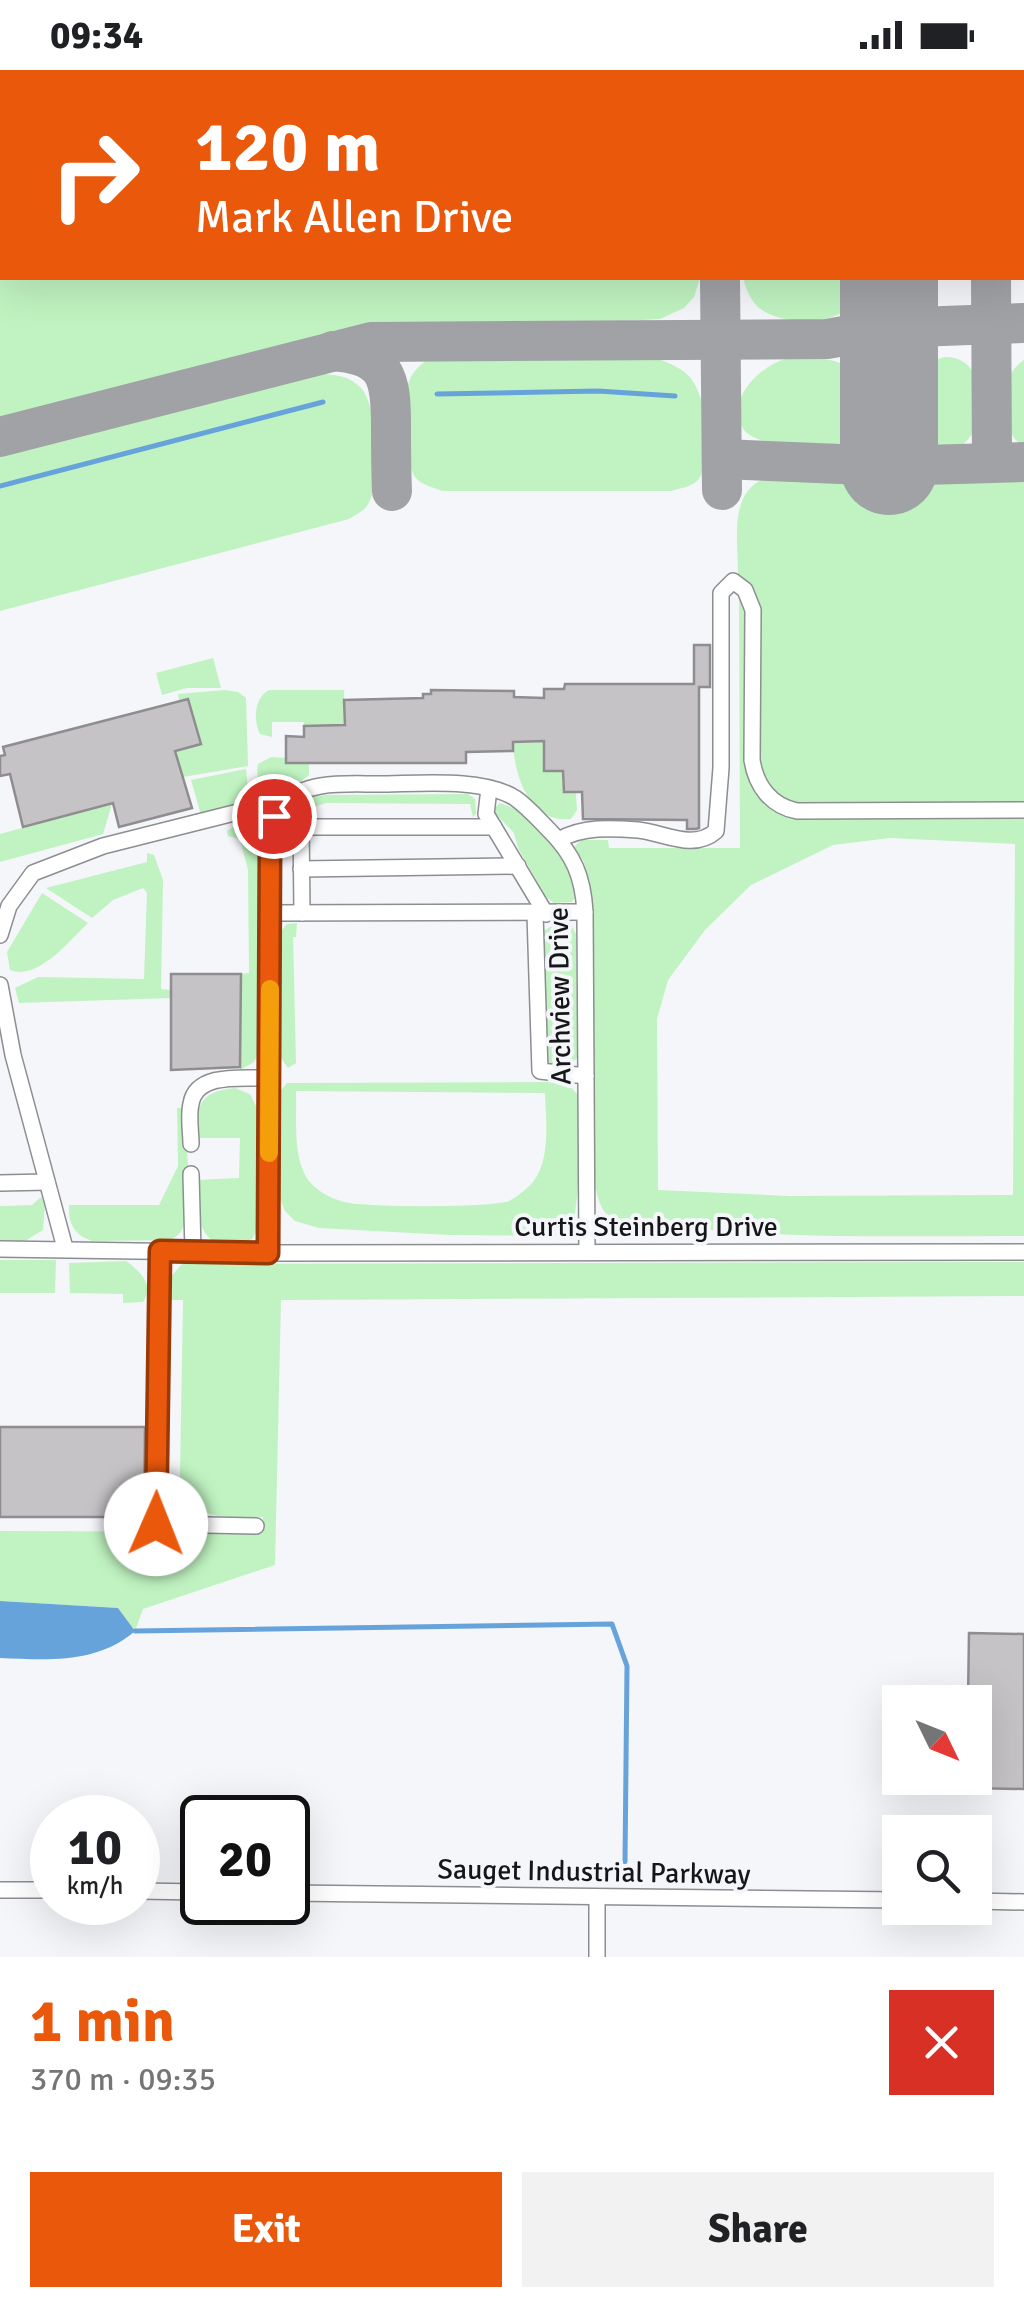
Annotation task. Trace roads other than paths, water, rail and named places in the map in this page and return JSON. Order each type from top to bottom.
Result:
[{"type":"street","points":[[559,840],[586,830],[639,830],[675,840],[700,840],[716,831],[720,786],[721,593],[733,581],[745,590],[753,610],[752,760],[758,782],[772,800],[797,811],[1024,810]]},
{"type":"street","name":"Archview Drive","points":[[0,935],[10,906],[33,872],[104,846],[280,805],[312,788],[335,784],[435,784],[489,788],[512,796],[559,840],[578,869],[584,888],[587,1252]]},
{"type":"street","points":[[489,788],[486,814],[518,866],[540,914],[540,1071],[586,1076]]},
{"type":"street","points":[[268,1253],[270,840],[280,805],[311,827],[494,827]]},
{"type":"street","points":[[300,821],[302,913]]},
{"type":"street","points":[[302,869],[518,866]]},
{"type":"street","points":[[270,913],[585,912]]},
{"type":"street","points":[[0,985],[13,1054],[65,1248]]},
{"type":"street","points":[[191,1144],[190,1106],[194,1092],[206,1083],[222,1080],[270,1078]]},
{"type":"street","points":[[191,1174],[192,1252]]},
{"type":"street","points":[[0,1183],[47,1182]]},
{"type":"street","name":"Curtis Steinberg Drive","points":[[0,1249],[268,1253],[1024,1252]]},
{"type":"street","points":[[160,1251],[156,1524],[256,1526]]},
{"type":"street","points":[[0,1890],[30,1890]]},
{"type":"street","name":"Sauget Industrial Parkway","points":[[310,1893],[882,1900]]},
{"type":"street","points":[[597,1897],[597,1957]]},
{"type":"street","points":[[992,1901],[1024,1902]]},
{"type":"water","points":[[0,1601],[118,1608],[135,1631],[88,1655],[0,1658]]},
{"type":"waterway","points":[[437,394],[598,391],[675,396]]},
{"type":"waterway","points":[[0,486],[323,402]]},
{"type":"waterway","points":[[135,1631],[612,1624],[627,1666],[625,1862]]}]
